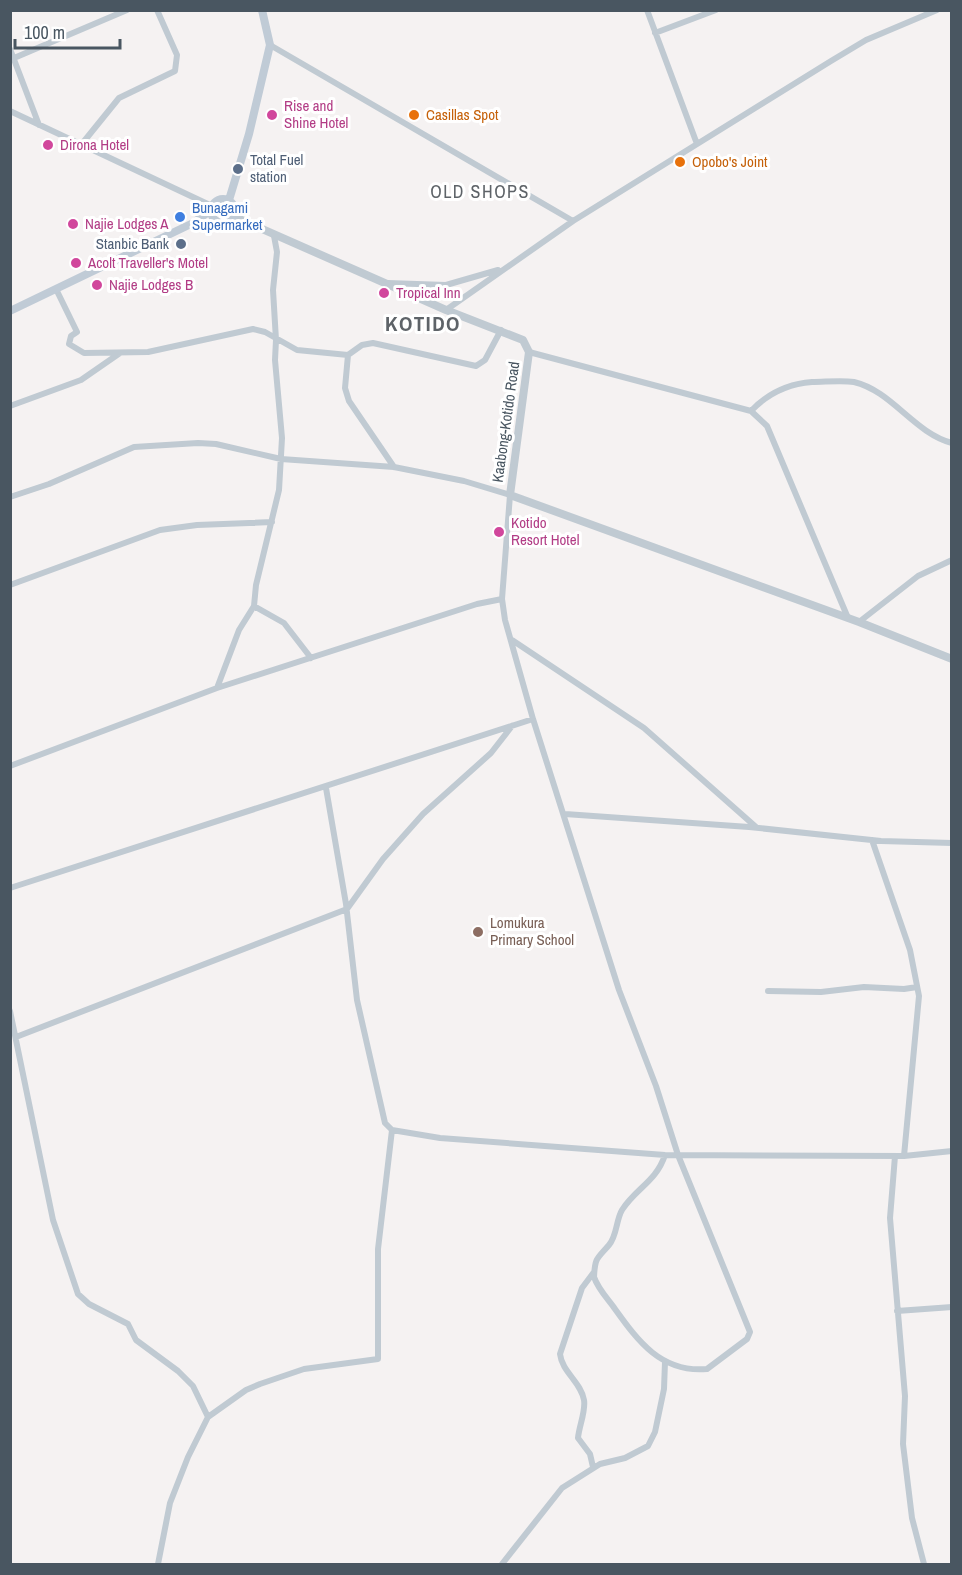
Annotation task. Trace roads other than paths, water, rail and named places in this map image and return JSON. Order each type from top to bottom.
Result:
[{"type":"main road","points":[[229,200],[249,134],[270,45],[262,10]]},
{"type":"main road","points":[[10,311],[193,223],[220,199],[229,200],[234,205],[235,217],[226,223],[215,220],[193,223]]},
{"type":"main road","points":[[211,208],[215,220]]},
{"type":"street","points":[[14,58],[127,10]]},
{"type":"street","points":[[81,145],[119,98],[175,70],[177,55],[157,10]]},
{"type":"street","points":[[647,10],[698,144]]},
{"type":"street","points":[[655,33],[716,10]]},
{"type":"street","points":[[446,310],[573,221],[866,40],[937,10]]},
{"type":"street","points":[[270,45],[573,221]]},
{"type":"street","points":[[10,50],[40,126]]},
{"type":"street","points":[[10,111],[211,208]]},
{"type":"street","name":"Kaabong-Kotido Road","points":[[235,217],[446,310],[523,340],[529,352],[510,495],[859,622],[951,659]]},
{"type":"street","points":[[217,688],[239,630],[254,606],[256,585],[272,522],[281,459],[282,438],[274,360],[276,340],[273,290],[277,252],[274,236]]},
{"type":"street","points":[[383,282],[446,285],[507,267]]},
{"type":"street","points":[[56,289],[76,332],[71,336],[69,344],[84,353],[148,352],[253,329],[265,332],[297,350],[348,355],[362,345],[374,343],[476,366],[485,360],[501,330]]},
{"type":"street","points":[[10,406],[81,380],[121,352]]},
{"type":"street","points":[[529,352],[751,411],[767,426],[848,618]]},
{"type":"street","points":[[348,355],[345,388],[349,401],[394,467]]},
{"type":"street","points":[[751,411],[763,398],[781,388],[804,383],[854,382],[873,390],[936,438],[951,443]]},
{"type":"street","points":[[10,497],[49,484],[111,454],[148,444],[216,444],[281,459],[394,467],[464,481],[510,495],[502,599],[505,620],[532,719],[565,814],[570,840],[597,926],[678,1155],[750,1332],[747,1339],[710,1368],[692,1369],[665,1362],[636,1338],[599,1287],[595,1272],[597,1257],[609,1245],[621,1211],[636,1193],[649,1184],[665,1155]]},
{"type":"street","points":[[10,585],[160,530],[197,525],[272,522]]},
{"type":"street","points":[[859,622],[918,576],[951,560]]},
{"type":"street","points":[[10,766],[217,688],[477,604],[502,599]]},
{"type":"street","points":[[254,606],[284,623],[311,658]]},
{"type":"street","points":[[511,640],[644,728],[757,828]]},
{"type":"street","points":[[10,888],[326,788],[532,719]]},
{"type":"street","points":[[16,1037],[347,909],[383,859],[423,814],[491,753],[512,726]]},
{"type":"street","points":[[326,788],[347,909],[357,1000],[385,1123],[392,1131],[440,1138],[665,1155],[904,1156],[951,1151]]},
{"type":"street","points":[[565,814],[757,828],[872,840],[951,843]]},
{"type":"street","points":[[872,840],[910,950],[919,996],[904,1156]]},
{"type":"street","points":[[768,991],[821,992],[864,987],[904,989],[917,987]]},
{"type":"street","points":[[10,1011],[53,1220],[78,1294],[89,1304],[128,1324],[136,1340],[178,1371],[193,1386],[208,1418]]},
{"type":"street","points":[[158,1564],[170,1503],[188,1457],[208,1418],[246,1390],[260,1384],[304,1369],[378,1359],[379,1228],[392,1131]]},
{"type":"street","points":[[895,1156],[890,1218],[905,1396],[903,1444],[912,1518],[924,1564]]},
{"type":"street","points":[[593,1467],[590,1454],[578,1438],[585,1401],[577,1382],[561,1363],[560,1354],[582,1288],[595,1272]]},
{"type":"street","points":[[897,1311],[951,1307]]},
{"type":"street","points":[[502,1564],[562,1488],[593,1467],[625,1458],[644,1449],[651,1442],[664,1389],[665,1362]]},
{"type":"place","name":"Rise and Shine Hotel","points":[[272,115]]},
{"type":"place","name":"Casillas Spot","points":[[414,115]]},
{"type":"place","name":"Dirona Hotel","points":[[48,145]]},
{"type":"place","name":"Opobo's Joint","points":[[680,162]]},
{"type":"place","name":"Total Fuel station","points":[[238,169]]},
{"type":"place","name":"Bunagami Supermarket","points":[[180,217]]},
{"type":"place","name":"Najie Lodges A","points":[[73,224]]},
{"type":"place","name":"Stanbic Bank","points":[[181,244]]},
{"type":"place","name":"Acolt Traveller's Motel","points":[[76,263]]},
{"type":"place","name":"Najie Lodges B","points":[[97,285]]},
{"type":"place","name":"Tropical Inn","points":[[384,293]]},
{"type":"place","name":"Kotido Resort Hotel","points":[[499,532]]},
{"type":"place","name":"Lomukura Primary School","points":[[478,932]]},
{"type":"district","name":"OLD SHOPS","points":[[480,192]]},
{"type":"district","name":"KOTIDO","points":[[423,324]]}]
